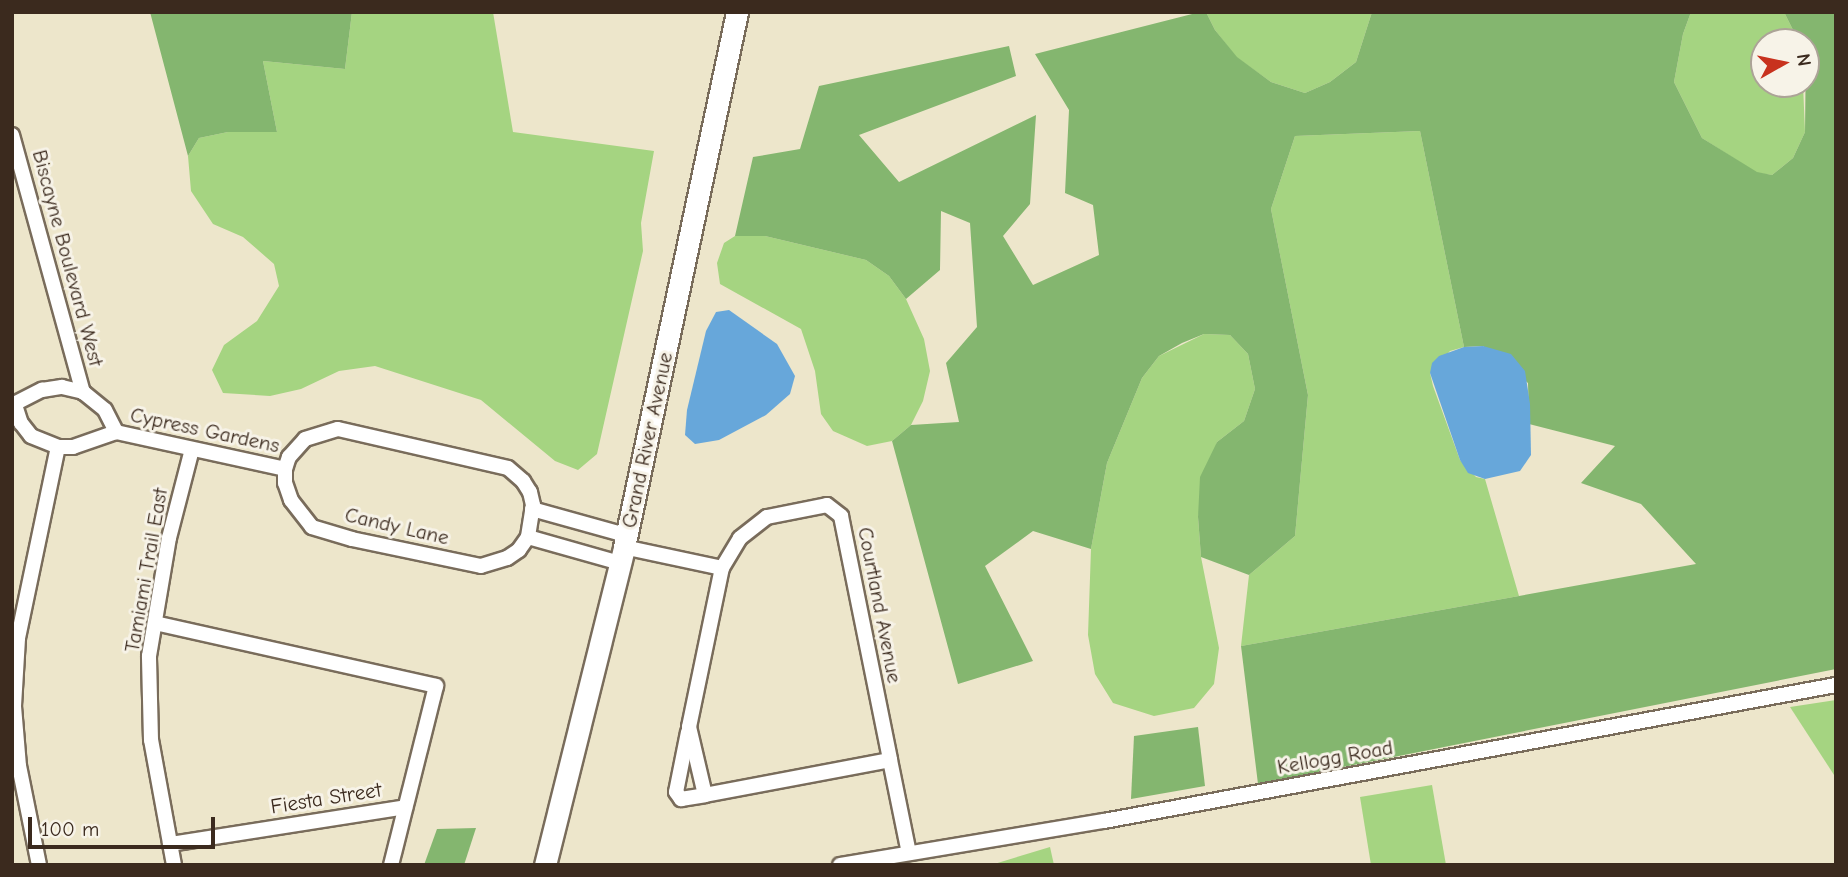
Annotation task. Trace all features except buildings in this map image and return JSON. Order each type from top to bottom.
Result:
[{"type":"main road","name":"Grand River Avenue","points":[[545,865],[623,548],[737,12]]},
{"type":"street","name":"Biscayne Boulevard West","points":[[12,135],[83,392]]},
{"type":"street","points":[[83,392],[62,387],[42,390],[14,405],[21,423],[31,436],[58,447],[73,447],[116,432]]},
{"type":"street","name":"Cypress Gardens","points":[[83,392],[105,410],[116,432],[285,469],[289,457],[305,439],[338,429],[508,468],[523,481],[530,492],[532,509]]},
{"type":"street","points":[[39,865],[19,766],[13,706],[18,638],[58,447]]},
{"type":"street","name":"Tamiami Trail East","points":[[174,865],[150,740],[149,656],[169,538],[192,449]]},
{"type":"street","name":"Candy Lane","points":[[285,469],[285,483],[299,515],[312,527],[352,539],[481,566],[507,558],[519,550],[528,537]]},
{"type":"street","name":"Courtland Avenue","points":[[890,760],[681,799],[676,792],[722,568],[740,538],[767,517],[827,505],[841,516],[909,853]]},
{"type":"street","points":[[623,548],[532,509],[528,537],[623,548],[722,568]]},
{"type":"street","points":[[155,624],[436,686],[391,865]]},
{"type":"street","name":"Kellogg Road","points":[[840,865],[1104,821],[1836,685]]},
{"type":"street","name":"Courtland Avenue","points":[[689,727],[705,795]]},
{"type":"street","name":"Fiesta Street","points":[[170,844],[405,807]]},
{"type":"green space","points":[[150,12],[352,12],[345,69],[263,61],[277,132],[228,132],[199,138],[188,156]]},
{"type":"green space","points":[[352,12],[493,12],[513,132],[654,151],[641,223],[643,251],[597,454],[578,470],[555,461],[481,400],[375,366],[339,371],[301,389],[270,396],[223,393],[212,370],[224,345],[257,321],[279,286],[274,264],[243,237],[213,224],[191,191],[188,156],[199,138],[228,132],[277,132],[263,61],[345,69]]},
{"type":"green space","points":[[1206,12],[1372,12],[1356,62],[1330,82],[1305,93],[1271,82],[1236,57],[1215,30]]},
{"type":"green space","points":[[1206,12],[1215,30],[1237,57],[1271,82],[1305,93],[1330,82],[1356,62],[1372,12],[1691,12],[1683,34],[1674,82],[1702,138],[1757,172],[1772,175],[1793,158],[1805,132],[1805,98],[1820,98],[1820,28],[1792,28],[1784,12],[1836,12],[1836,669],[1258,784],[1241,646],[1696,564],[1641,504],[1581,483],[1615,446],[1529,424],[1528,383],[1483,346],[1464,347],[1420,131],[1295,136],[1271,209],[1308,395],[1295,536],[1249,575],[1201,557],[1198,517],[1200,477],[1217,442],[1244,421],[1255,389],[1248,354],[1230,335],[1204,334],[1182,343],[1159,356],[1142,378],[1107,463],[1091,549],[1033,531],[985,566],[1033,661],[958,684],[892,441],[911,425],[959,422],[946,363],[977,327],[970,223],[941,211],[940,270],[906,299],[889,276],[866,260],[765,236],[735,236],[753,157],[800,149],[819,86],[1009,46],[1016,76],[859,135],[899,182],[1036,115],[1030,204],[1003,236],[1033,285],[1099,255],[1093,205],[1065,193],[1069,110],[1035,54]]},
{"type":"green space","points":[[1691,12],[1784,12],[1792,28],[1750,28],[1750,98],[1804,98],[1805,132],[1793,158],[1772,175],[1757,173],[1702,138],[1674,82],[1683,34]]},
{"type":"green space","points":[[1420,131],[1464,347],[1450,351],[1430,373],[1460,460],[1476,477],[1485,479],[1519,596],[1241,646],[1249,575],[1295,536],[1308,395],[1271,209],[1295,136]]},
{"type":"green space","points":[[735,236],[765,236],[866,260],[889,276],[906,299],[924,339],[930,371],[923,401],[911,425],[892,441],[867,446],[833,431],[821,414],[815,371],[801,329],[720,284],[717,263],[724,243]]},
{"type":"green space","points":[[1204,334],[1230,335],[1248,354],[1255,389],[1244,421],[1217,442],[1198,517],[1201,557],[1219,648],[1214,684],[1194,708],[1154,716],[1113,703],[1095,674],[1088,635],[1091,549],[1107,463],[1142,378],[1159,356]]},
{"type":"green space","points":[[1836,700],[1836,778],[1790,707]]},
{"type":"green space","points":[[1198,727],[1205,786],[1131,799],[1134,736]]},
{"type":"green space","points":[[1432,785],[1446,865],[1371,865],[1360,797]]},
{"type":"green space","points":[[476,828],[464,865],[424,865],[437,829]]},
{"type":"green space","points":[[1050,847],[1054,865],[991,865]]},
{"type":"water","points":[[729,310],[777,344],[795,376],[790,394],[766,415],[719,440],[695,444],[685,435],[687,410],[706,331],[716,312]]},
{"type":"water","points":[[1483,346],[1511,354],[1525,371],[1530,404],[1531,455],[1520,471],[1485,479],[1468,473],[1460,460],[1430,373],[1432,363],[1439,356],[1464,347]]}]
